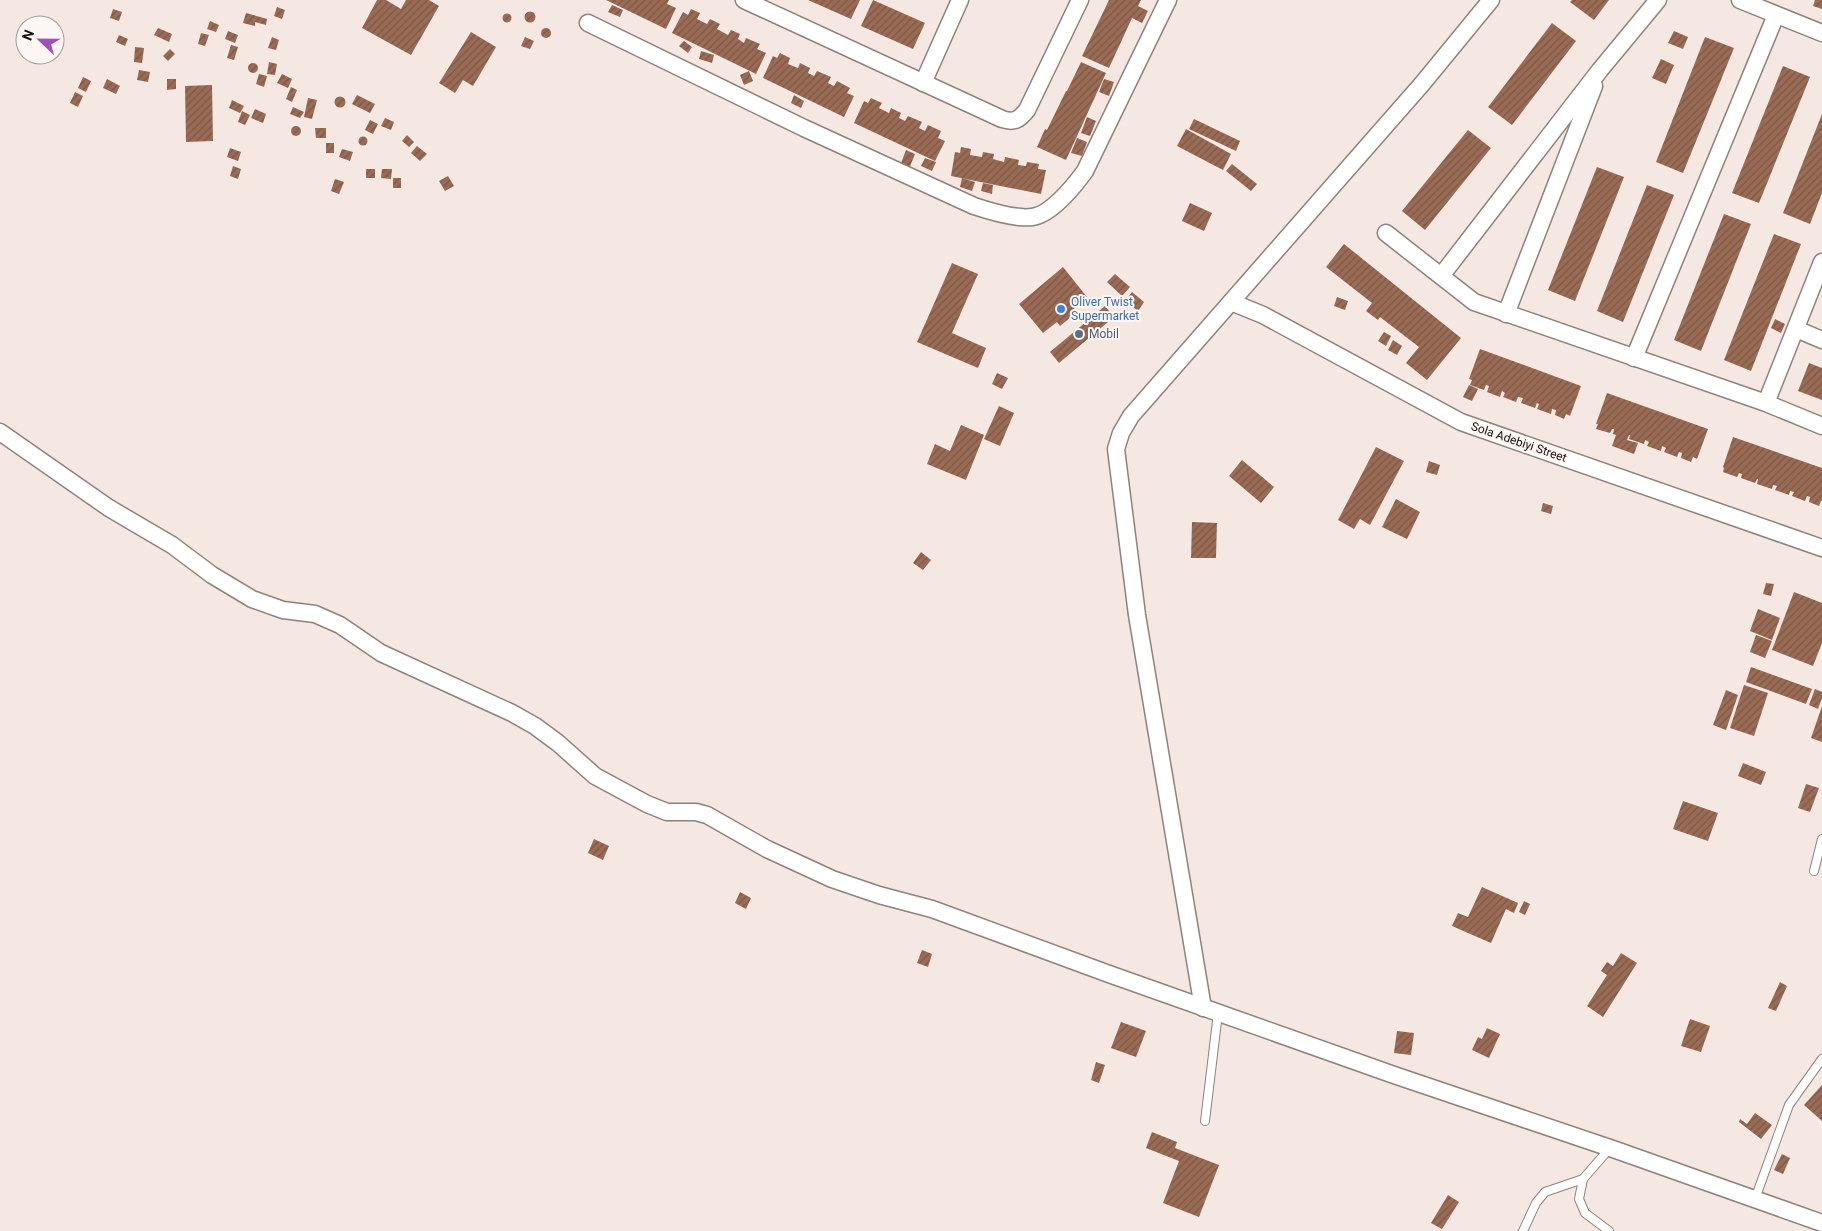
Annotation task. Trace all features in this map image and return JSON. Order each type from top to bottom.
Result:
[{"type":"street","points":[[744,0],[1011,122],[1020,119],[1028,110],[1080,0]]},
{"type":"street","points":[[924,83],[960,0]]},
{"type":"street","points":[[588,23],[804,128],[974,206],[995,213],[1033,217],[1056,204],[1074,186],[1085,171],[1168,0]]},
{"type":"street","points":[[1211,1010],[1137,615],[1116,449],[1121,432],[1131,416],[1422,84],[1491,0]]},
{"type":"street","points":[[1441,276],[1600,70],[1658,0]]},
{"type":"street","points":[[1740,0],[1822,33]]},
{"type":"street","points":[[1634,358],[1776,15]]},
{"type":"street","points":[[1506,314],[1600,70]]},
{"type":"street","points":[[1386,234],[1474,302],[1766,403],[1822,426]]},
{"type":"street","points":[[1766,403],[1822,262]]},
{"type":"street","name":"Sola Adebiyi Street","points":[[1231,302],[1263,315],[1462,422],[1822,548]]},
{"type":"street","points":[[1796,329],[1822,340]]},
{"type":"street","points":[[0,432],[109,508],[172,545],[212,575],[252,599],[283,610],[315,614],[340,625],[381,653],[512,713],[558,742],[595,776],[646,804],[668,812],[696,812],[708,815],[767,849],[832,879],[879,895],[932,909],[1394,1075],[1610,1148],[1822,1223]]},
{"type":"lane","points":[[1814,871],[1822,839]]},
{"type":"lane","points":[[1205,1121],[1211,1010]]},
{"type":"lane","points":[[1755,1199],[1788,1106],[1822,1059]]},
{"type":"lane","points":[[1608,1231],[1585,1213],[1579,1199],[1583,1179],[1610,1148]]},
{"type":"lane","points":[[1522,1231],[1536,1203],[1545,1192],[1583,1179]]},
{"type":"building","points":[[377,0],[386,0],[401,9],[406,0],[429,0],[439,6],[411,55],[362,28]]},
{"type":"building","points":[[606,0],[669,0],[667,4],[676,8],[666,29]]},
{"type":"building","points":[[808,0],[860,0],[851,19]]},
{"type":"building","points":[[873,0],[925,23],[913,49],[861,26]]},
{"type":"building","points":[[1109,0],[1141,0],[1138,6],[1148,11],[1142,23],[1132,18],[1109,68],[1082,56]]},
{"type":"building","points":[[1572,0],[1609,0],[1594,20],[1570,2]]},
{"type":"building","points":[[1815,0],[1822,0],[1822,9],[1813,6]]},
{"type":"building","points":[[612,5],[623,10],[620,17],[608,12]]},
{"type":"building","points":[[277,7],[285,10],[282,19],[274,16]]},
{"type":"building","points":[[113,9],[122,12],[119,21],[110,18]]},
{"type":"building","points":[[691,9],[700,13],[697,19],[707,24],[710,19],[720,24],[717,29],[728,35],[731,30],[740,34],[738,39],[744,43],[746,38],[760,44],[757,49],[766,53],[756,74],[672,33],[683,12],[688,15]]},
{"type":"building","points":[[530,11],[536,17],[530,23],[524,17]]},
{"type":"building","points":[[246,13],[267,19],[266,25],[255,22],[255,26],[243,23]]},
{"type":"building","points":[[507,13],[512,18],[507,23],[502,18]]},
{"type":"building","points":[[210,21],[219,25],[216,32],[207,29]]},
{"type":"building","points":[[1552,23],[1576,41],[1512,125],[1488,107]]},
{"type":"building","points":[[158,28],[172,34],[169,42],[154,35]]},
{"type":"building","points":[[546,28],[551,33],[546,38],[541,33]]},
{"type":"building","points":[[228,31],[238,35],[235,43],[225,39]]},
{"type":"building","points":[[1674,31],[1688,37],[1683,49],[1668,43]]},
{"type":"building","points":[[471,32],[496,47],[473,86],[463,80],[455,93],[439,83]]},
{"type":"building","points":[[201,33],[209,35],[205,46],[198,44]]},
{"type":"building","points":[[119,35],[128,39],[125,46],[116,42]]},
{"type":"building","points":[[272,37],[279,40],[276,50],[268,48]]},
{"type":"building","points":[[525,37],[534,41],[530,49],[521,46]]},
{"type":"building","points":[[1705,37],[1734,48],[1683,173],[1656,162]]},
{"type":"building","points":[[684,41],[692,47],[688,53],[679,46]]},
{"type":"building","points":[[231,45],[238,47],[234,60],[227,58]]},
{"type":"building","points":[[135,47],[144,48],[142,63],[134,62]]},
{"type":"building","points":[[170,49],[175,54],[168,61],[163,56]]},
{"type":"building","points":[[701,51],[714,55],[712,63],[699,59]]},
{"type":"building","points":[[780,53],[790,58],[788,64],[798,68],[800,63],[810,68],[808,73],[814,76],[817,71],[831,77],[828,83],[834,86],[837,81],[850,88],[847,93],[854,96],[844,117],[763,78],[773,56],[777,58]]},
{"type":"building","points":[[1661,59],[1674,65],[1666,84],[1652,78]]},
{"type":"building","points":[[269,62],[277,64],[275,75],[267,74]]},
{"type":"building","points":[[1081,62],[1106,73],[1066,160],[1037,147]]},
{"type":"building","points":[[253,63],[258,68],[253,73],[248,68]]},
{"type":"building","points":[[1783,66],[1810,77],[1759,203],[1732,193]]},
{"type":"building","points":[[139,70],[150,72],[148,82],[137,80]]},
{"type":"building","points":[[749,71],[753,81],[744,85],[740,75]]},
{"type":"building","points":[[259,74],[267,76],[264,87],[256,84]]},
{"type":"building","points":[[282,74],[292,79],[288,88],[277,83]]},
{"type":"building","points":[[83,77],[91,81],[86,92],[78,88]]},
{"type":"building","points":[[107,79],[120,86],[116,94],[103,88]]},
{"type":"building","points":[[167,79],[176,79],[176,89],[167,90]]},
{"type":"building","points":[[1104,79],[1114,82],[1109,96],[1099,92]]},
{"type":"building","points":[[212,85],[213,141],[186,142],[185,86]]},
{"type":"building","points":[[291,87],[297,90],[292,102],[286,99]]},
{"type":"building","points":[[75,92],[83,96],[78,107],[70,103]]},
{"type":"building","points":[[357,95],[375,104],[370,113],[352,104]]},
{"type":"building","points":[[794,95],[804,101],[801,108],[791,103]]},
{"type":"building","points":[[340,96],[346,102],[340,108],[334,102]]},
{"type":"building","points":[[308,98],[317,100],[312,119],[304,117]]},
{"type":"building","points":[[871,98],[882,103],[879,108],[889,113],[891,108],[901,113],[899,118],[905,121],[908,116],[922,122],[919,128],[925,131],[928,125],[941,131],[938,138],[945,141],[935,161],[854,123],[864,101],[868,103]]},
{"type":"building","points":[[232,100],[244,106],[240,113],[229,108]]},
{"type":"building","points":[[293,107],[304,112],[300,118],[290,114]]},
{"type":"building","points":[[255,109],[266,114],[263,123],[251,118]]},
{"type":"building","points":[[242,111],[250,115],[245,125],[238,122]]},
{"type":"building","points":[[1822,114],[1822,193],[1810,224],[1783,213]]},
{"type":"building","points":[[1087,117],[1096,121],[1090,136],[1081,133]]},
{"type":"building","points":[[385,118],[394,122],[391,130],[381,126]]},
{"type":"building","points":[[1194,119],[1240,141],[1236,151],[1189,129]]},
{"type":"building","points":[[370,120],[378,124],[373,134],[365,130]]},
{"type":"building","points":[[296,126],[301,131],[296,136],[291,131]]},
{"type":"building","points":[[315,128],[326,128],[326,138],[316,138]]},
{"type":"building","points":[[1186,129],[1231,154],[1223,170],[1177,146]]},
{"type":"building","points":[[1468,130],[1491,148],[1425,230],[1402,211]]},
{"type":"building","points":[[407,135],[414,142],[409,147],[402,141]]},
{"type":"building","points":[[363,137],[367,141],[363,145],[359,141]]},
{"type":"building","points":[[1077,138],[1087,142],[1082,156],[1071,153]]},
{"type":"building","points":[[326,143],[334,143],[334,153],[326,153]]},
{"type":"building","points":[[417,146],[427,154],[420,161],[411,153]]},
{"type":"building","points":[[961,147],[971,149],[970,155],[982,157],[983,152],[994,154],[993,159],[1004,162],[1005,157],[1019,160],[1018,165],[1026,166],[1027,162],[1039,164],[1038,169],[1046,170],[1041,194],[951,176],[955,152],[960,153]]},
{"type":"building","points":[[230,148],[241,152],[238,161],[227,157]]},
{"type":"building","points":[[342,149],[353,152],[350,161],[339,157]]},
{"type":"building","points":[[906,150],[915,154],[909,169],[900,166]]},
{"type":"building","points":[[925,158],[936,162],[932,171],[921,166]]},
{"type":"building","points":[[1232,164],[1257,184],[1251,191],[1226,171]]},
{"type":"building","points":[[233,166],[241,169],[238,179],[230,176]]},
{"type":"building","points":[[1597,167],[1624,177],[1575,301],[1548,290]]},
{"type":"building","points":[[366,169],[375,169],[375,178],[366,178]]},
{"type":"building","points":[[382,169],[392,169],[391,179],[381,178]]},
{"type":"building","points":[[448,176],[454,186],[445,191],[439,181]]},
{"type":"building","points":[[393,178],[401,178],[401,188],[393,188]]},
{"type":"building","points":[[962,178],[975,182],[972,191],[960,187]]},
{"type":"building","points":[[335,179],[344,182],[339,194],[331,191]]},
{"type":"building","points":[[983,183],[993,185],[992,194],[981,191]]},
{"type":"building","points":[[1647,185],[1674,195],[1623,322],[1597,311]]},
{"type":"building","points":[[1190,203],[1212,213],[1204,231],[1182,221]]},
{"type":"building","points":[[1724,214],[1751,224],[1701,351],[1674,340]]},
{"type":"building","points":[[1774,234],[1801,244],[1751,371],[1724,360]]},
{"type":"building","points":[[1344,244],[1461,338],[1427,380],[1406,363],[1419,347],[1380,317],[1378,320],[1366,311],[1372,303],[1326,267]]},
{"type":"building","points":[[952,263],[978,274],[952,333],[986,348],[978,368],[917,342]]},
{"type":"building","points":[[1063,267],[1087,297],[1074,308],[1077,312],[1060,326],[1057,322],[1043,333],[1019,304]]},
{"type":"building","points":[[1115,274],[1130,287],[1122,296],[1107,282]]},
{"type":"building","points":[[1132,292],[1144,302],[1138,311],[1125,301]]},
{"type":"building","points":[[1337,297],[1348,301],[1345,310],[1334,306]]},
{"type":"building","points":[[1105,306],[1114,317],[1059,363],[1050,352]]},
{"type":"building","points":[[1775,319],[1785,324],[1781,333],[1771,328]]},
{"type":"building","points":[[1384,332],[1391,336],[1386,346],[1378,341]]},
{"type":"building","points":[[1393,340],[1402,346],[1397,355],[1388,350]]},
{"type":"building","points":[[1480,349],[1581,386],[1570,416],[1566,414],[1564,419],[1555,415],[1556,410],[1552,409],[1551,414],[1537,409],[1539,404],[1537,403],[1535,408],[1521,403],[1523,398],[1518,397],[1516,402],[1503,397],[1505,393],[1502,391],[1500,397],[1487,392],[1489,386],[1486,385],[1484,390],[1470,385],[1472,380],[1469,379]]},
{"type":"building","points":[[1809,363],[1822,368],[1822,400],[1798,391]]},
{"type":"building","points":[[997,373],[1008,378],[1002,389],[992,384]]},
{"type":"building","points":[[1469,385],[1478,389],[1472,401],[1463,397]]},
{"type":"building","points":[[1607,393],[1708,429],[1697,459],[1693,457],[1691,462],[1681,458],[1682,453],[1679,452],[1677,457],[1664,452],[1666,448],[1662,446],[1661,451],[1647,446],[1649,442],[1645,440],[1644,444],[1629,439],[1630,435],[1627,440],[1638,443],[1634,454],[1612,446],[1616,435],[1613,434],[1614,429],[1610,433],[1596,429]]},
{"type":"building","points":[[999,406],[1014,413],[1000,446],[984,439]]},
{"type":"building","points":[[961,425],[984,435],[966,480],[927,464],[935,444],[950,451]]},
{"type":"building","points":[[1733,437],[1822,468],[1822,501],[1819,506],[1809,502],[1810,497],[1807,496],[1805,501],[1792,496],[1794,492],[1790,491],[1789,495],[1775,490],[1777,486],[1773,485],[1772,489],[1757,484],[1758,479],[1755,483],[1741,478],[1742,474],[1739,473],[1737,477],[1723,472]]},
{"type":"building","points":[[1376,447],[1404,461],[1370,525],[1360,519],[1354,529],[1338,520]]},
{"type":"building","points":[[1242,460],[1274,487],[1261,503],[1229,476]]},
{"type":"building","points":[[1429,461],[1440,465],[1437,475],[1426,472]]},
{"type":"building","points":[[1396,499],[1420,512],[1407,539],[1382,527]]},
{"type":"building","points":[[1543,503],[1553,506],[1551,514],[1541,511]]},
{"type":"building","points":[[1192,522],[1217,523],[1216,558],[1191,558]]},
{"type":"building","points":[[921,552],[931,560],[923,570],[913,563]]},
{"type":"building","points":[[1766,583],[1774,584],[1771,596],[1763,594]]},
{"type":"building","points":[[1794,592],[1822,603],[1822,643],[1813,666],[1772,650]]},
{"type":"building","points":[[1758,609],[1780,618],[1772,640],[1750,631]]},
{"type":"building","points":[[1756,635],[1772,641],[1765,658],[1750,652]]},
{"type":"building","points":[[1751,667],[1812,689],[1806,704],[1746,682]]},
{"type":"building","points":[[1744,685],[1768,693],[1754,736],[1730,728]]},
{"type":"building","points":[[1815,689],[1822,692],[1818,709],[1809,705]]},
{"type":"building","points":[[1726,690],[1738,695],[1726,730],[1713,725]]},
{"type":"building","points":[[1822,706],[1822,742],[1811,738]]},
{"type":"building","points":[[1743,763],[1766,772],[1761,785],[1738,776]]},
{"type":"building","points":[[1806,784],[1819,788],[1810,812],[1798,808]]},
{"type":"building","points":[[1683,801],[1718,813],[1708,841],[1673,829]]},
{"type":"building","points":[[594,839],[609,846],[603,860],[588,853]]},
{"type":"building","points":[[1482,887],[1518,903],[1514,913],[1506,909],[1491,943],[1452,926],[1458,913],[1468,917]]},
{"type":"building","points":[[740,892],[751,898],[746,909],[735,903]]},
{"type":"building","points":[[1524,901],[1530,904],[1525,915],[1519,912]]},
{"type":"building","points":[[922,950],[932,954],[928,967],[917,963]]},
{"type":"building","points":[[1621,953],[1637,963],[1603,1017],[1587,1006],[1607,975],[1601,971],[1607,962],[1613,966]]},
{"type":"building","points":[[1780,982],[1787,986],[1776,1011],[1768,1008]]},
{"type":"building","points":[[1690,1019],[1710,1026],[1701,1052],[1681,1046]]},
{"type":"building","points":[[1121,1022],[1146,1031],[1136,1057],[1111,1048]]},
{"type":"building","points":[[1487,1028],[1500,1034],[1489,1058],[1472,1050],[1478,1037],[1482,1039]]},
{"type":"building","points":[[1397,1031],[1414,1033],[1411,1055],[1394,1053]]},
{"type":"building","points":[[1096,1062],[1105,1065],[1099,1083],[1091,1080]]},
{"type":"building","points":[[1822,1085],[1822,1121],[1804,1105]]},
{"type":"building","points":[[1755,1113],[1772,1125],[1761,1139],[1739,1122],[1740,1119],[1747,1124]]},
{"type":"building","points":[[1152,1132],[1177,1142],[1175,1148],[1219,1165],[1199,1217],[1163,1203],[1179,1161],[1146,1148]]},
{"type":"building","points":[[1782,1154],[1790,1158],[1783,1174],[1774,1170]]},
{"type":"building","points":[[1448,1195],[1459,1202],[1442,1229],[1431,1223]]},
{"type":"place","name":"Oliver Twist Supermarket","points":[[1061,309]]},
{"type":"place","name":"Mobil","points":[[1079,334]]}]
